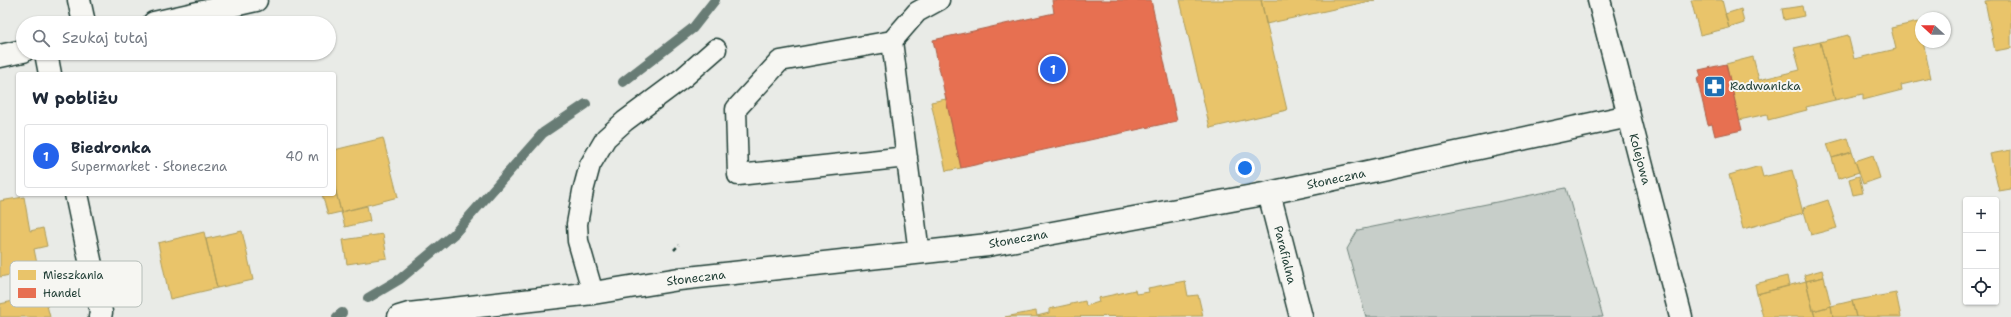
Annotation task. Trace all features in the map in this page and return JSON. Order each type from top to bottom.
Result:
[{"type":"street","points":[[79,0],[82,16]]},
{"type":"street","points":[[185,16],[256,0]]},
{"type":"street","name":"Kolejowa","points":[[1599,0],[1682,317]]},
{"type":"street","points":[[0,56],[16,53]]},
{"type":"street","points":[[47,60],[50,72]]},
{"type":"street","name":"Słoneczna","points":[[400,317],[409,314],[593,293],[679,279],[988,245],[1270,193],[1629,116]]},
{"type":"street","name":"Parafialna","points":[[1270,193],[1302,317]]},
{"type":"street","points":[[76,196],[90,261]]},
{"type":"street","points":[[100,307],[100,317]]},
{"type":"lane","points":[[907,157],[738,175],[736,109],[780,61],[892,41],[917,12],[939,0]]},
{"type":"lane","points":[[892,41],[919,253]]},
{"type":"lane","points":[[593,293],[579,246],[577,224],[583,191],[590,165],[606,138],[625,121],[684,77],[716,49]]},
{"type":"shaded area","points":[[1566,188],[1603,317],[1366,317],[1347,249],[1358,230]]},
{"type":"building: Mieszkania","points":[[1180,0],[1261,0],[1287,110],[1210,128]]},
{"type":"building: Mieszkania","points":[[1261,0],[1375,0],[1266,24]]},
{"type":"building: Mieszkania","points":[[1691,0],[1722,0],[1729,28],[1700,35]]},
{"type":"building: Mieszkania","points":[[2011,0],[2011,48],[1995,51],[1985,1]]},
{"type":"building: Mieszkania","points":[[1802,6],[1804,16],[1784,20],[1782,9]]},
{"type":"building: Mieszkania","points":[[1741,9],[1744,23],[1729,28],[1725,14]]},
{"type":"building: Mieszkania","points":[[1915,23],[1915,48],[1924,48],[1931,78],[1901,85],[1902,90],[1863,100],[1863,94],[1835,100],[1820,42],[1848,35],[1854,59],[1896,49],[1891,28]]},
{"type":"building: Mieszkania","points":[[1820,42],[1835,100],[1806,107],[1807,110],[1768,120],[1767,114],[1739,120],[1726,64],[1753,57],[1759,80],[1800,70],[1794,48]]},
{"type":"building: Mieszkania","points":[[946,99],[961,168],[946,171],[931,102]]},
{"type":"building: Mieszkania","points":[[383,138],[398,197],[341,212],[336,192],[336,150]]},
{"type":"building: Mieszkania","points":[[1848,138],[1852,152],[1832,158],[1827,144]]},
{"type":"building: Mieszkania","points":[[2011,150],[2011,189],[1999,191],[1990,154]]},
{"type":"building: Mieszkania","points":[[1852,152],[1859,172],[1838,179],[1832,158]]},
{"type":"building: Mieszkania","points":[[1873,155],[1880,178],[1863,184],[1855,161]]},
{"type":"building: Mieszkania","points":[[1760,166],[1763,177],[1792,170],[1803,213],[1743,229],[1729,175]]},
{"type":"building: Mieszkania","points":[[1859,176],[1863,193],[1853,195],[1849,179]]},
{"type":"building: Mieszkania","points":[[336,192],[341,212],[328,215],[323,196],[336,196]]},
{"type":"building: Mieszkania","points":[[24,197],[30,231],[43,228],[47,246],[34,249],[36,261],[10,261],[10,275],[0,277],[0,201]]},
{"type":"building: Mieszkania","points":[[1828,200],[1837,228],[1811,235],[1803,208]]},
{"type":"building: Mieszkania","points":[[367,206],[370,221],[345,227],[341,212]]},
{"type":"building: Mieszkania","points":[[242,231],[253,280],[217,288],[206,239]]},
{"type":"building: Mieszkania","points":[[204,232],[217,288],[170,299],[158,243]]},
{"type":"building: Mieszkania","points":[[383,234],[387,258],[347,264],[343,240]]},
{"type":"building: Mieszkania","points":[[1822,270],[1824,277],[1806,281],[1804,275]]},
{"type":"building: Mieszkania","points":[[1787,276],[1789,286],[1757,294],[1755,284]]},
{"type":"building: Mieszkania","points":[[1824,277],[1831,306],[1813,311],[1806,281]]},
{"type":"building: Mieszkania","points":[[1185,281],[1188,296],[1198,295],[1203,316],[1005,317],[1036,311],[1037,316],[1049,313],[1049,309],[1085,301],[1086,306],[1099,302],[1098,298],[1135,290],[1136,294],[1149,292],[1148,288]]},
{"type":"building: Mieszkania","points":[[1806,281],[1815,317],[1763,317],[1757,294]]},
{"type":"building: Mieszkania","points":[[1896,293],[1901,317],[1856,317],[1852,301]]},
{"type":"building: Mieszkania","points":[[1852,301],[1856,317],[1833,317],[1831,306]]},
{"type":"building: Mieszkania","points":[[10,302],[10,307],[47,307],[50,317],[0,317],[0,304]]},
{"type":"building: Mieszkania","points":[[1831,306],[1833,317],[1815,317],[1813,311]]},
{"type":"building: Handel","points":[[1052,0],[1151,0],[1177,121],[961,168],[933,40],[1054,13]]},
{"type":"building: Handel","points":[[1726,64],[1742,130],[1715,136],[1712,124],[1708,125],[1697,78],[1701,76],[1699,70]]},
{"type":"waterway","points":[[623,82],[693,28],[715,0]]},
{"type":"waterway","points":[[368,298],[400,279],[454,234],[543,133],[586,104]]},
{"type":"waterway","points":[[337,317],[342,313]]},
{"type":"place","name":"Biedronka","points":[[1053,69]]},
{"type":"place","name":"Radwanicka","points":[[1714,86]]}]
